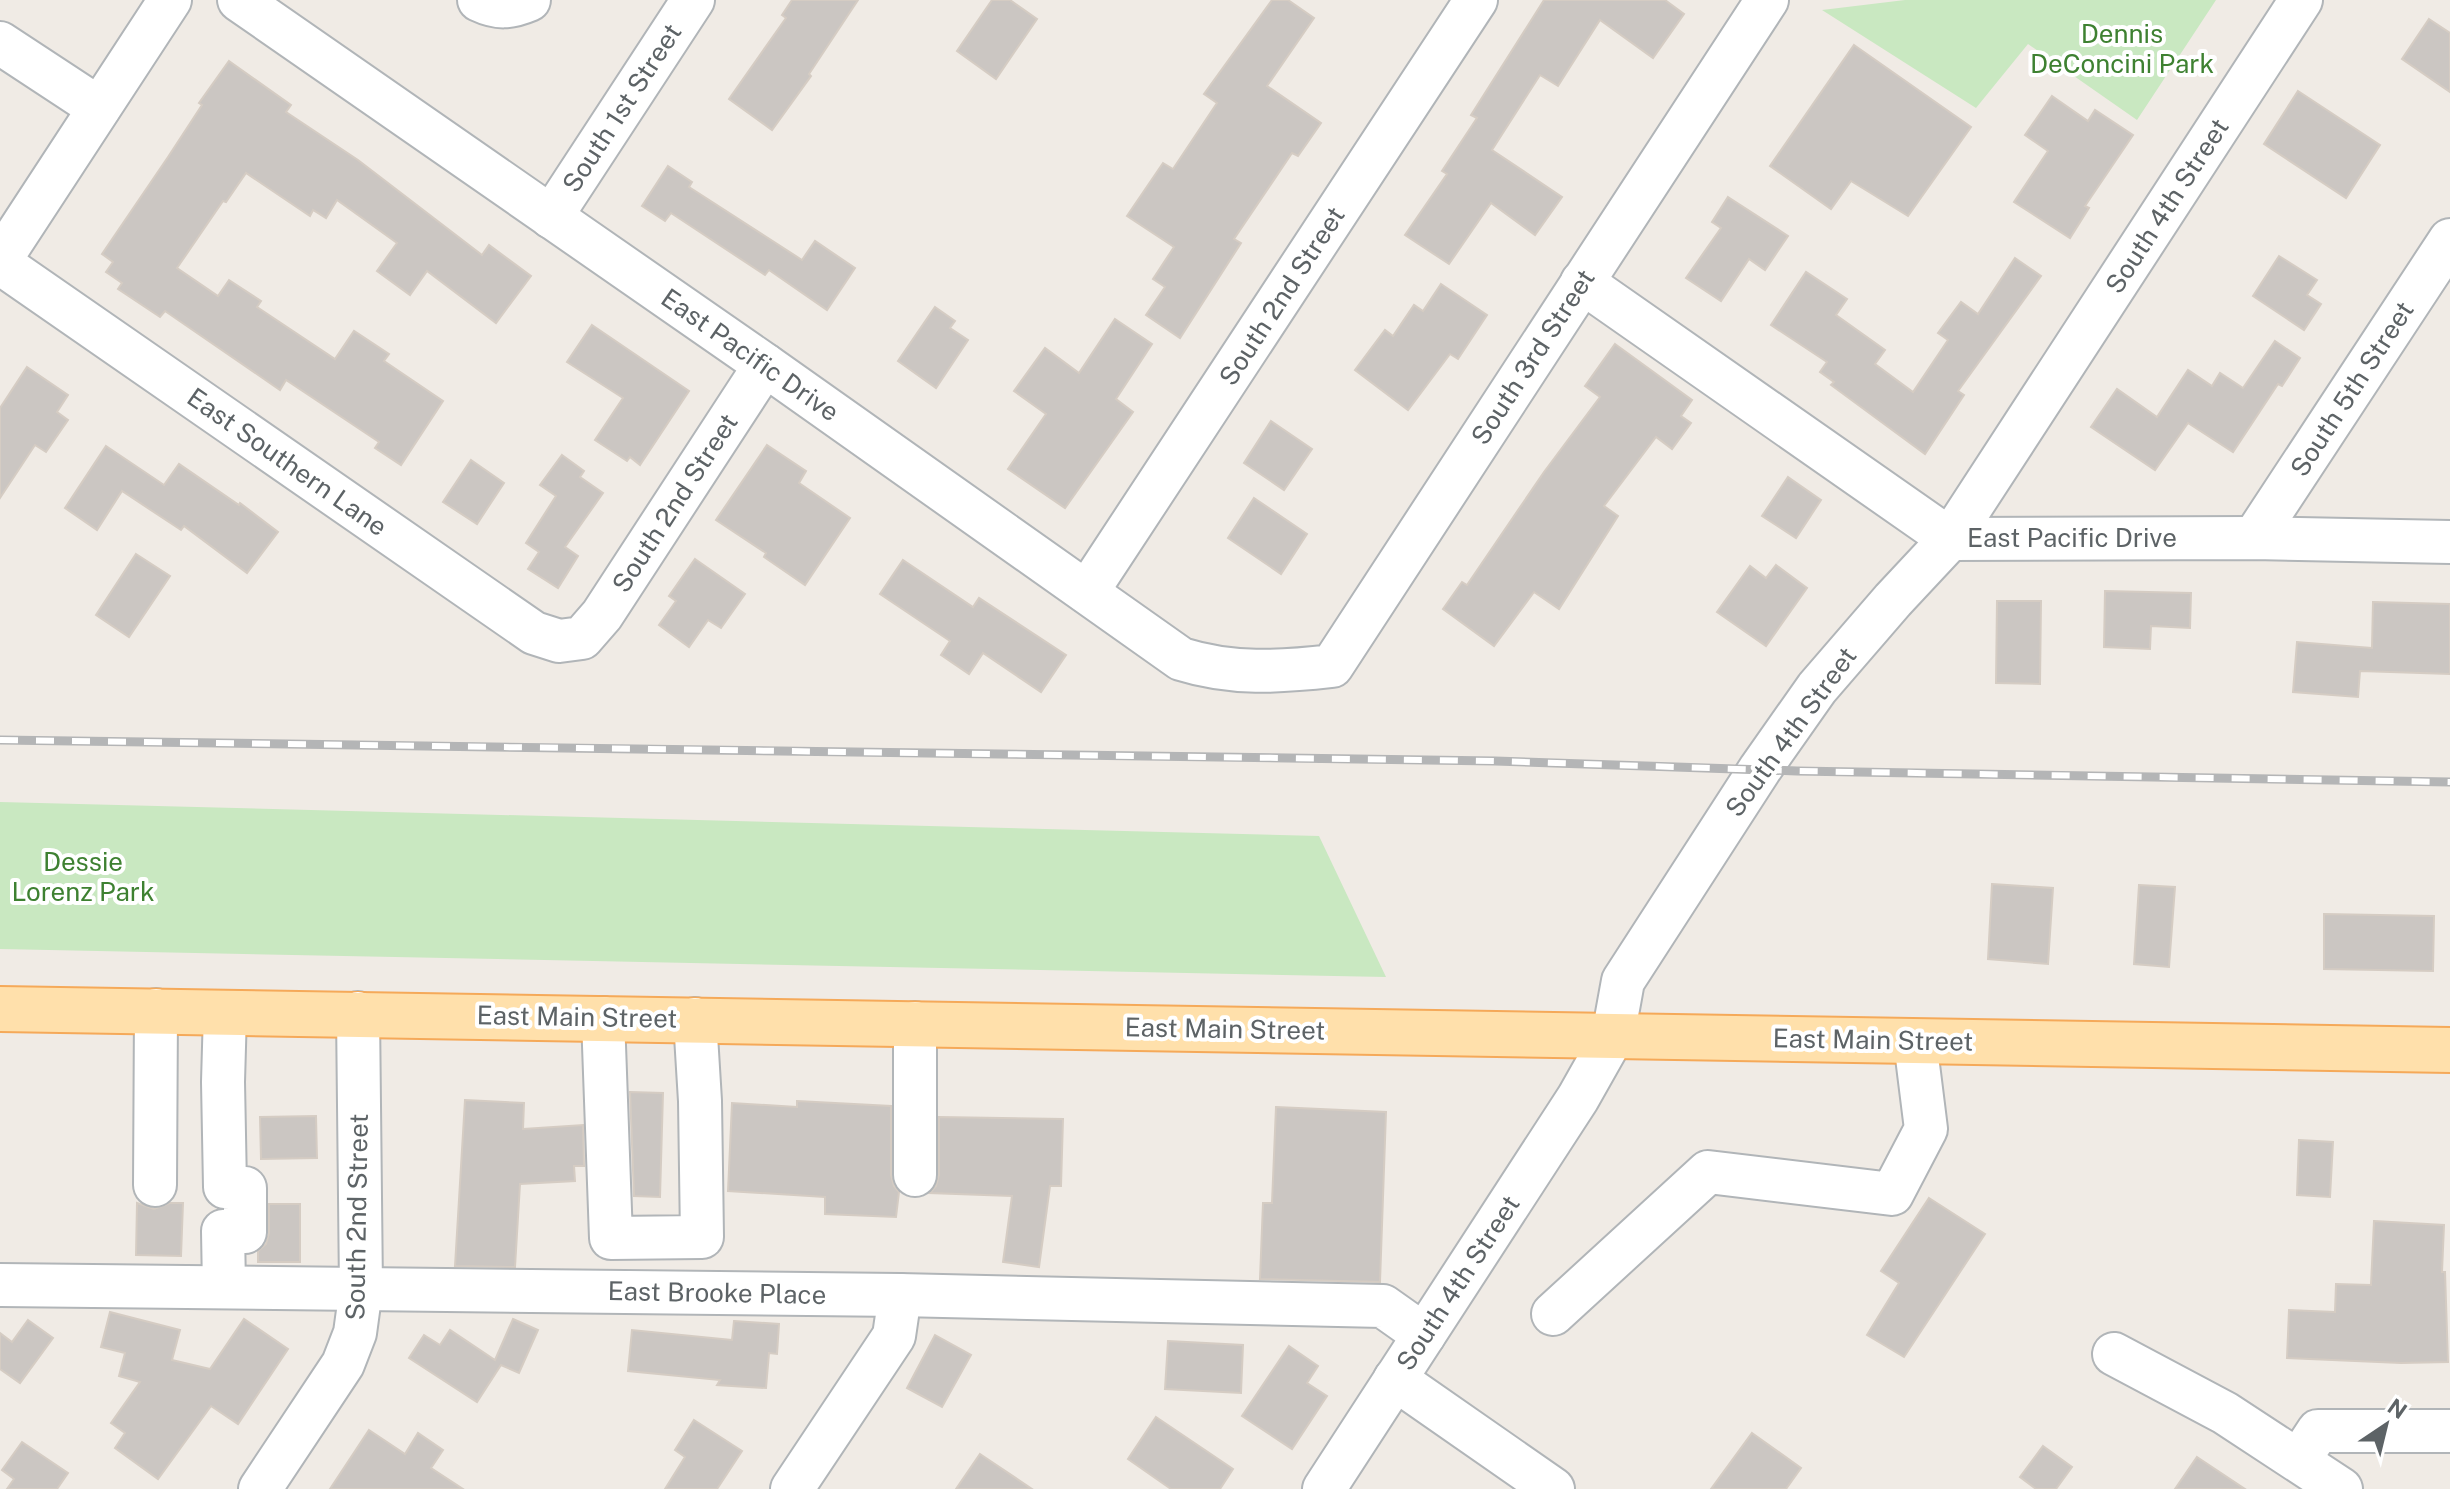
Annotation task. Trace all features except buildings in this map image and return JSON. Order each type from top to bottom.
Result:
[{"type":"main road","name":"East Main Street","points":[[0,1009],[2450,1050]]},
{"type":"street","points":[[0,261],[170,0]]},
{"type":"street","name":"East Pacific Drive","points":[[239,0],[765,365],[1181,659],[1204,666],[1274,673]]},
{"type":"street","points":[[479,0],[495,8],[511,8],[529,0]]},
{"type":"street","name":"South 1st Street","points":[[551,217],[693,0]]},
{"type":"street","name":"South 2nd Street","points":[[1087,592],[1476,0]]},
{"type":"street","name":"South 3rd Street","points":[[1274,673],[1332,666],[1767,0]]},
{"type":"street","name":"South 4th Street","points":[[1324,1489],[1578,1098],[1613,1036],[1623,981],[1760,769],[1817,688],[1950,539],[2301,0]]},
{"type":"street","points":[[0,43],[99,108]]},
{"type":"street","name":"South 5th Street","points":[[2254,538],[2450,240]]},
{"type":"street","name":"East Southern Lane","points":[[0,261],[534,633],[559,641],[582,638]]},
{"type":"street","name":"East Pacific Drive","points":[[1582,282],[1950,539],[2254,538],[2450,542]]},
{"type":"street","name":"South 2nd Street","points":[[582,638],[602,615],[765,365]]},
{"type":"street","points":[[155,1185],[156,1010]]},
{"type":"street","points":[[224,1287],[223,1231],[245,1232],[245,1188],[225,1187],[225,1012]]},
{"type":"street","name":"South 2nd Street","points":[[260,1489],[343,1364],[355,1333],[361,1289],[358,1013]]},
{"type":"street","points":[[603,1018],[611,1238],[702,1237],[695,1019]]},
{"type":"street","points":[[915,1023],[915,1175]]},
{"type":"street","points":[[1553,1314],[1708,1172],[1892,1194],[1926,1129],[1915,1041]]},
{"type":"street","name":"East Brooke Place","points":[[0,1285],[900,1295],[1383,1306],[1424,1335]]},
{"type":"street","points":[[792,1489],[894,1336],[900,1295]]},
{"type":"street","points":[[2114,1354],[2225,1413],[2341,1489]]},
{"type":"street","points":[[1395,1379],[1553,1489]]},
{"type":"street","points":[[2299,1460],[2318,1431],[2450,1431]]},
{"type":"green space","name":"Dennis DeConcini Park","points":[[1905,0],[2216,0],[2137,120],[2028,44],[1976,108],[1822,10]]},
{"type":"green space","name":"Dessie Lorenz Park","points":[[0,802],[1319,836],[1386,977],[0,949]]},
{"type":"railway","points":[[0,740],[1495,761],[1797,771],[2450,782]]}]
